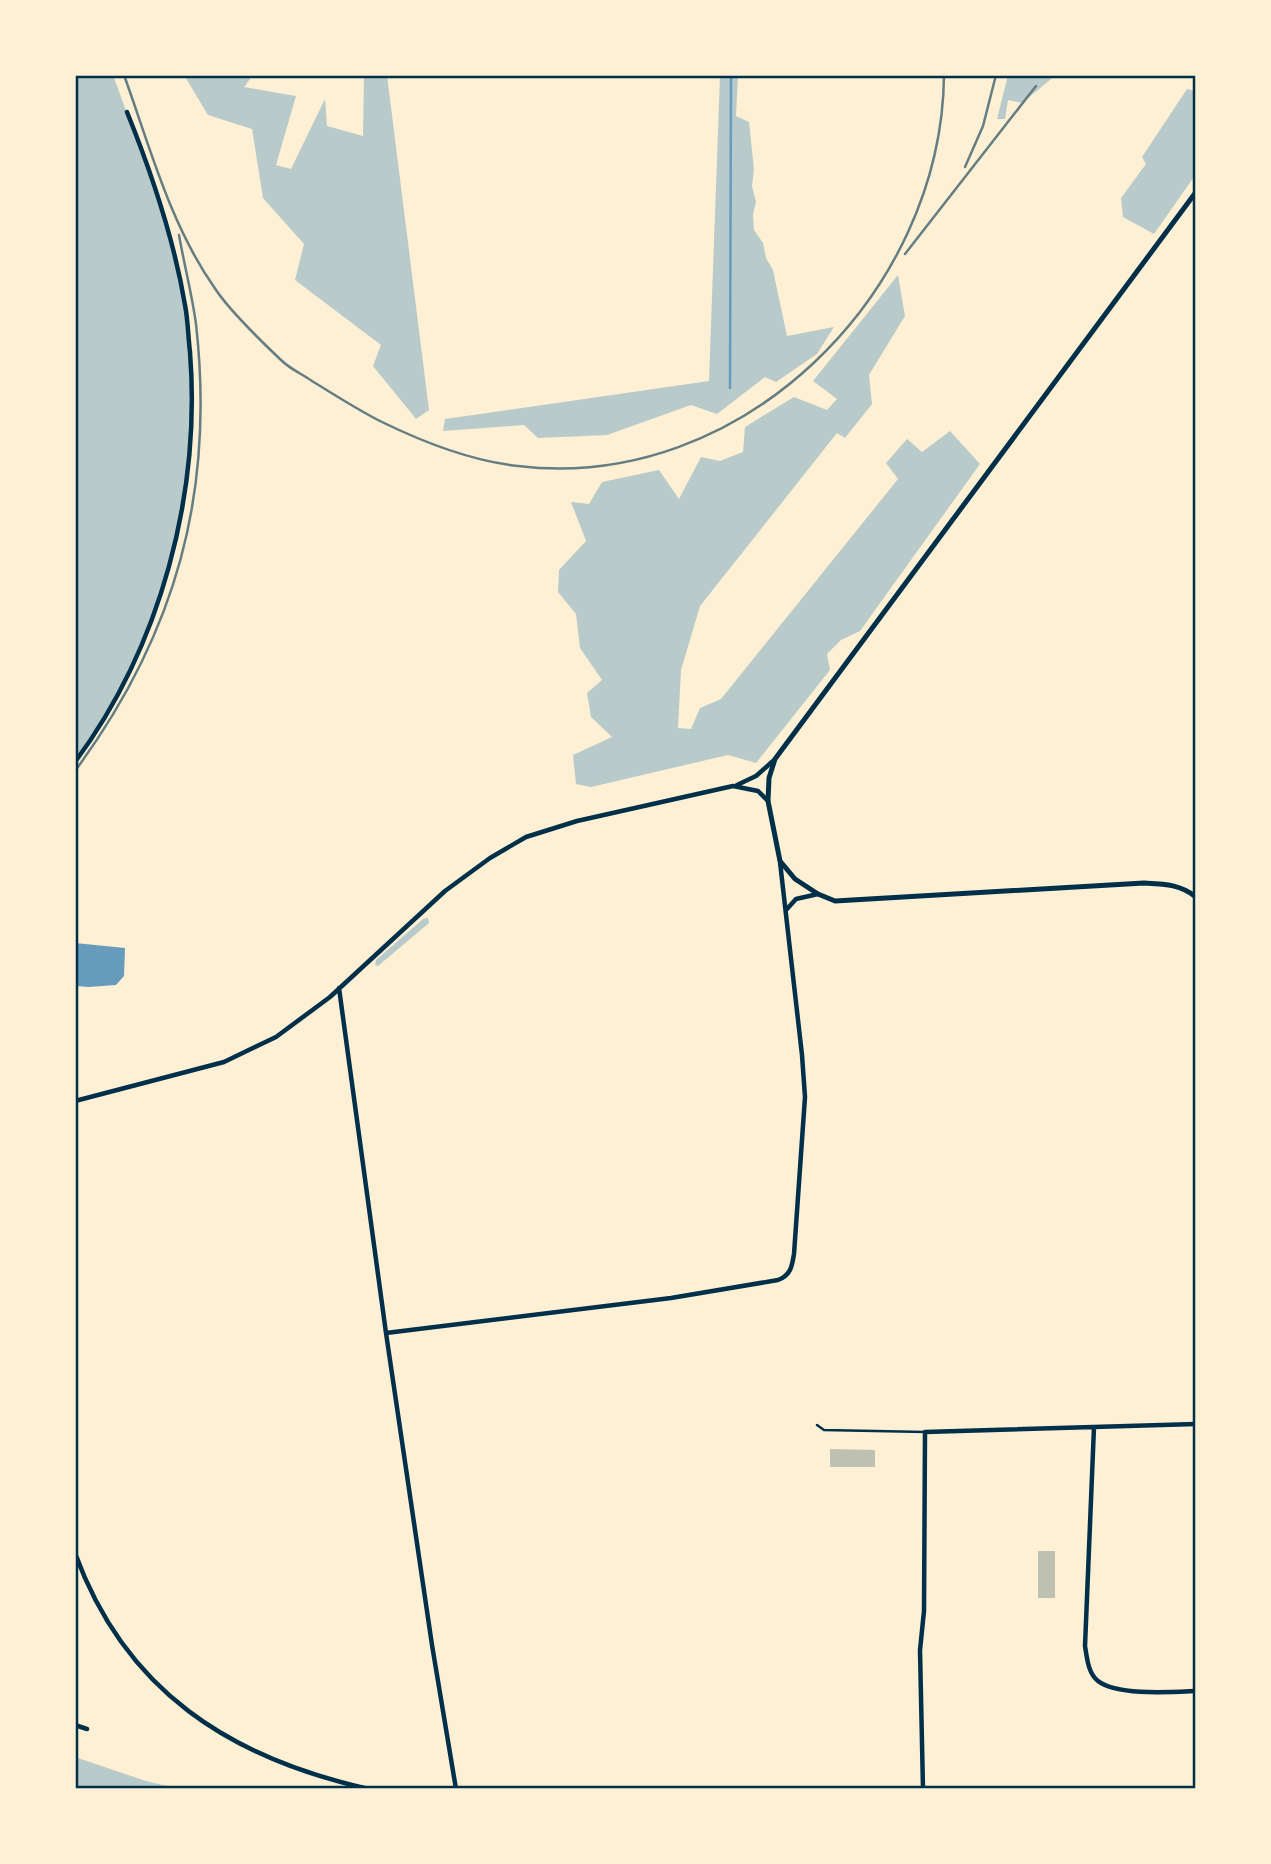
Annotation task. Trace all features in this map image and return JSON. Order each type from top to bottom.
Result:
[{"type":"street","points":[[75,762],[90,742],[125,681],[161,596],[187,485],[193,397],[186,307],[170,239],[144,155],[127,112]]},
{"type":"street","points":[[75,1101],[185,1074],[237,1057],[276,1037],[305,1018],[445,891],[511,845],[577,821],[733,786],[756,776],[775,759],[1196,192]]},
{"type":"street","points":[[386,1333],[671,1298],[786,1277],[792,1268],[794,1254],[804,1097],[803,1055],[787,910],[768,802],[769,778],[775,759]]},
{"type":"street","points":[[733,786],[758,791],[768,802]]},
{"type":"street","points":[[780,861],[795,879],[818,894],[845,902],[1144,883],[1172,885],[1188,890],[1196,897]]},
{"type":"street","points":[[787,910],[796,899],[818,894]]},
{"type":"street","points":[[339,988],[386,1333],[456,1789]]},
{"type":"street","points":[[923,1789],[920,1650],[924,1611],[925,1432],[1196,1424]]},
{"type":"street","points":[[1094,1427],[1085,1646],[1089,1668],[1098,1681],[1112,1687],[1145,1692],[1196,1691]]},
{"type":"street","points":[[75,1553],[85,1579],[116,1636],[147,1673],[184,1708],[209,1727],[274,1760],[369,1789]]},
{"type":"street","points":[[75,1725],[88,1729]]},
{"type":"lane","points":[[817,1425],[824,1430],[925,1432]]},
{"type":"shaded area","points":[[75,75],[113,75],[153,185],[174,251],[185,304],[191,359],[192,414],[188,470],[166,579],[148,631],[126,680],[75,762]]},
{"type":"shaded area","points":[[184,75],[253,75],[244,87],[296,96],[276,165],[291,169],[325,99],[327,126],[363,136],[364,75],[387,75],[429,410],[416,419],[373,366],[381,345],[295,280],[304,244],[263,198],[252,129],[208,115]]},
{"type":"shaded area","points":[[720,75],[738,75],[736,116],[749,122],[754,169],[754,230],[763,243],[766,258],[773,270],[787,336],[834,327],[817,354],[776,382],[765,377],[717,414],[691,405],[607,435],[538,438],[524,425],[443,431],[445,419],[709,381]]},
{"type":"shaded area","points":[[1008,75],[1056,75],[1022,103],[1008,100],[1005,119],[997,119]]},
{"type":"shaded area","points":[[1187,89],[1196,91],[1196,174],[1154,234],[1123,217],[1121,198],[1146,164],[1142,157]]},
{"type":"shaded area","points":[[898,275],[905,316],[869,375],[872,404],[845,438],[837,433],[700,606],[681,670],[678,728],[691,729],[700,708],[721,699],[898,479],[886,463],[907,439],[922,452],[950,431],[980,464],[860,631],[841,640],[827,654],[830,670],[756,763],[728,755],[591,787],[576,784],[573,755],[612,737],[591,717],[587,693],[602,680],[580,648],[576,614],[558,592],[559,570],[586,541],[571,502],[589,504],[602,482],[659,470],[679,499],[701,457],[720,461],[743,452],[745,427],[794,397],[827,410],[837,399],[813,381]]},
{"type":"shaded area","points":[[428,918],[429,923],[378,966],[375,965],[376,960],[423,919]]},
{"type":"shaded area","points":[[75,1757],[146,1781],[180,1789],[86,1789],[75,1785]]},
{"type":"water","points":[[75,943],[125,948],[124,976],[116,985],[75,986]]},
{"type":"building","points":[[830,1449],[875,1450],[875,1467],[830,1467]]},
{"type":"building","points":[[1038,1551],[1055,1551],[1055,1598],[1038,1598]]},
{"type":"waterway","points":[[730,388],[731,75]]},
{"type":"railway","points":[[124,75],[162,184],[185,237],[220,296],[264,344],[292,369],[382,422],[449,450],[500,464],[518,466],[600,466],[678,447],[750,412],[814,363],[867,302],[908,232],[934,156],[944,75]]},
{"type":"railway","points":[[965,167],[983,126],[996,75]]},
{"type":"railway","points":[[905,254],[1036,86]]},
{"type":"railway","points":[[75,771],[110,719],[139,667],[163,614],[180,560],[193,504],[199,446],[200,386],[196,324],[179,235]]}]
